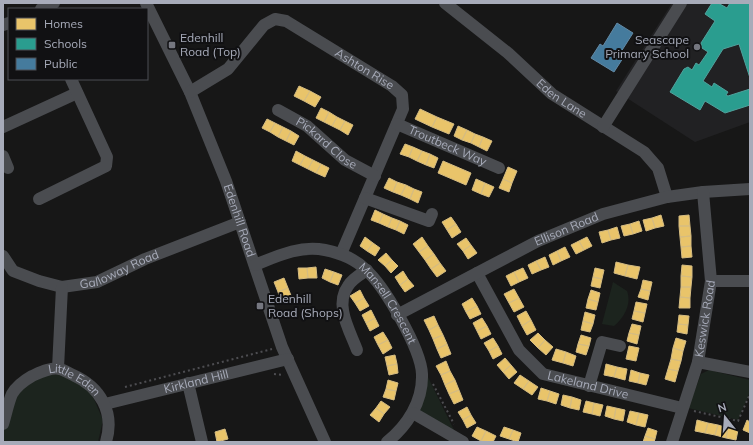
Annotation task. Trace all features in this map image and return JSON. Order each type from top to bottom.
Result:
[{"type":"street","points":[[44,8],[54,3]]},
{"type":"street","name":"Edenhill Road","points":[[146,3],[190,92],[226,181],[282,347],[325,442]]},
{"type":"street","name":"Eden Lane","points":[[445,3],[508,53],[552,94],[644,152],[658,168],[667,197]]},
{"type":"street","points":[[603,127],[681,3]]},
{"type":"street","name":"Ashton Rise","points":[[190,92],[228,69],[264,25],[275,19],[286,21],[392,86],[402,95],[403,109],[341,254]]},
{"type":"street","points":[[39,199],[106,166],[107,158],[71,80]]},
{"type":"street","points":[[3,128],[77,93]]},
{"type":"street","name":"Pickard Close","points":[[278,110],[307,126],[345,160],[375,176]]},
{"type":"street","name":"Troutbeck Way","points":[[397,124],[499,168]]},
{"type":"street","points":[[3,156],[8,168]]},
{"type":"street","name":"Ellison Road","points":[[397,315],[538,241],[603,214],[667,197],[703,192],[750,189]]},
{"type":"street","name":"Keswick Road","points":[[672,442],[698,362],[711,280],[703,192]]},
{"type":"street","points":[[365,198],[429,221],[432,214]]},
{"type":"street","name":"Galloway Road","points":[[3,256],[13,271],[39,281],[62,287],[97,282],[145,259],[240,222]]},
{"type":"street","name":"Mansell Crescent","points":[[255,265],[286,252],[307,248],[324,250],[341,254],[354,260],[367,270],[382,288],[417,351],[422,374],[413,413],[404,426],[387,442]]},
{"type":"street","points":[[357,350],[342,306],[342,296],[348,285],[367,270]]},
{"type":"street","name":"Lakeland Drive","points":[[477,273],[519,350],[543,374],[682,408]]},
{"type":"street","points":[[711,280],[750,281]]},
{"type":"street","points":[[58,368],[62,287]]},
{"type":"street","points":[[589,386],[602,342],[620,346]]},
{"type":"street","name":"Kirkland Hill","points":[[105,404],[288,359]]},
{"type":"street","points":[[698,362],[750,372]]},
{"type":"street","name":"Little Eden","points":[[3,424],[12,394],[24,380],[40,372],[58,368],[85,380],[99,394],[105,404],[108,415],[108,435],[106,442]]},
{"type":"street","points":[[188,383],[202,442]]},
{"type":"street","points":[[413,413],[462,441]]},
{"type":"path","points":[[122,388],[282,347]]},
{"type":"path","points":[[420,366],[426,370],[462,441]]},
{"type":"path","points":[[682,408],[738,420],[750,394]]},
{"type":"shaded area","name":"Seascape Primary School","points":[[672,3],[750,3],[750,122],[695,142],[616,91]]},
{"type":"shaded area","points":[[613,282],[627,291],[628,296],[628,306],[624,315],[614,326],[602,324]]},
{"type":"shaded area","points":[[709,370],[750,380],[750,392],[738,420],[688,408],[701,374]]},
{"type":"shaded area","points":[[425,371],[455,432],[419,414]]},
{"type":"shaded area","points":[[65,374],[90,390],[103,420],[98,442],[3,442],[3,433],[16,394],[41,375]]},
{"type":"building: Homes","points":[[299,86],[310,91],[304,101],[294,96]]},
{"type":"building: Homes","points":[[310,91],[321,97],[315,107],[304,101]]},
{"type":"building: Homes","points":[[321,108],[329,112],[324,122],[316,118]]},
{"type":"building: Homes","points":[[420,109],[437,117],[432,127],[415,119]]},
{"type":"building: Homes","points":[[329,112],[337,117],[332,126],[324,122]]},
{"type":"building: Homes","points":[[337,117],[345,121],[340,130],[332,126]]},
{"type":"building: Homes","points":[[437,117],[454,124],[449,134],[432,127]]},
{"type":"building: Homes","points":[[267,119],[275,123],[270,132],[262,128]]},
{"type":"building: Homes","points":[[345,121],[353,125],[348,135],[340,130]]},
{"type":"building: Homes","points":[[275,123],[283,127],[278,137],[270,132]]},
{"type":"building: Homes","points":[[458,126],[467,130],[462,140],[454,136]]},
{"type":"building: Homes","points":[[283,127],[291,131],[286,141],[278,137]]},
{"type":"building: Homes","points":[[467,130],[475,134],[471,143],[462,140]]},
{"type":"building: Homes","points":[[291,131],[299,136],[294,145],[286,141]]},
{"type":"building: Homes","points":[[475,134],[483,137],[479,147],[471,143]]},
{"type":"building: Homes","points":[[483,137],[492,141],[487,151],[479,147]]},
{"type":"building: Homes","points":[[405,144],[413,147],[409,157],[400,154]]},
{"type":"building: Homes","points":[[413,147],[422,151],[417,161],[409,157]]},
{"type":"building: Homes","points":[[296,151],[305,156],[300,165],[292,161]]},
{"type":"building: Homes","points":[[422,151],[430,154],[426,165],[417,161]]},
{"type":"building: Homes","points":[[430,154],[438,158],[434,168],[426,165]]},
{"type":"building: Homes","points":[[305,156],[313,160],[308,169],[300,165]]},
{"type":"building: Homes","points":[[313,160],[321,164],[316,173],[308,169]]},
{"type":"building: Homes","points":[[443,161],[471,173],[466,185],[438,173]]},
{"type":"building: Homes","points":[[321,164],[329,168],[325,177],[316,173]]},
{"type":"building: Homes","points":[[508,167],[517,171],[512,183],[503,179]]},
{"type":"building: Homes","points":[[389,178],[397,182],[393,192],[384,188]]},
{"type":"building: Homes","points":[[476,179],[485,183],[481,194],[472,190]]},
{"type":"building: Homes","points":[[503,179],[512,183],[509,192],[499,188]]},
{"type":"building: Homes","points":[[397,182],[406,185],[401,195],[393,192]]},
{"type":"building: Homes","points":[[485,183],[494,187],[489,197],[481,194]]},
{"type":"building: Homes","points":[[406,185],[414,189],[410,199],[401,195]]},
{"type":"building: Homes","points":[[414,189],[422,192],[418,203],[410,199]]},
{"type":"building: Homes","points":[[375,210],[383,214],[379,223],[371,220]]},
{"type":"building: Homes","points":[[383,214],[392,218],[388,227],[379,223]]},
{"type":"building: Homes","points":[[661,215],[664,226],[655,228],[652,218]]},
{"type":"building: Homes","points":[[689,215],[690,226],[679,226],[679,216]]},
{"type":"building: Homes","points":[[451,217],[456,224],[447,230],[442,222]]},
{"type":"building: Homes","points":[[392,218],[400,221],[396,230],[388,227]]},
{"type":"building: Homes","points":[[652,218],[655,228],[646,231],[643,220]]},
{"type":"building: Homes","points":[[400,221],[408,225],[404,234],[396,230]]},
{"type":"building: Homes","points":[[639,221],[642,231],[633,234],[630,224]]},
{"type":"building: Homes","points":[[456,224],[461,232],[452,238],[447,230]]},
{"type":"building: Homes","points":[[630,224],[633,234],[624,236],[621,226]]},
{"type":"building: Homes","points":[[679,226],[690,226],[691,236],[680,237]]},
{"type":"building: Homes","points":[[617,227],[620,238],[611,240],[608,230]]},
{"type":"building: Homes","points":[[608,230],[611,240],[602,243],[599,232]]},
{"type":"building: Homes","points":[[691,236],[691,246],[681,247],[680,237]]},
{"type":"building: Homes","points":[[365,237],[373,243],[367,251],[360,246]]},
{"type":"building: Homes","points":[[422,237],[428,246],[419,252],[413,244]]},
{"type":"building: Homes","points":[[587,237],[592,246],[584,250],[579,241]]},
{"type":"building: Homes","points":[[466,238],[471,245],[463,251],[457,244]]},
{"type":"building: Homes","points":[[579,241],[584,250],[576,254],[571,245]]},
{"type":"building: Homes","points":[[373,243],[380,248],[375,256],[367,251]]},
{"type":"building: Homes","points":[[471,245],[477,253],[468,259],[463,251]]},
{"type":"building: Homes","points":[[428,246],[434,254],[425,260],[419,252]]},
{"type":"building: Homes","points":[[691,246],[692,257],[682,258],[681,247]]},
{"type":"building: Homes","points":[[565,247],[570,257],[561,261],[557,251]]},
{"type":"building: Homes","points":[[557,251],[561,261],[553,265],[549,255]]},
{"type":"building: Homes","points":[[386,253],[392,260],[385,266],[378,260]]},
{"type":"building: Homes","points":[[434,254],[440,263],[431,269],[425,260]]},
{"type":"building: Homes","points":[[545,257],[549,267],[541,270],[536,261]]},
{"type":"building: Homes","points":[[392,260],[398,266],[391,273],[385,266]]},
{"type":"building: Homes","points":[[536,261],[541,270],[532,274],[528,265]]},
{"type":"building: Homes","points":[[616,262],[628,265],[625,276],[614,273]]},
{"type":"building: Homes","points":[[440,263],[446,271],[437,277],[431,269]]},
{"type":"building: Homes","points":[[628,265],[640,267],[637,279],[625,276]]},
{"type":"building: Homes","points":[[682,265],[692,266],[692,277],[681,276]]},
{"type":"building: Homes","points":[[316,267],[317,278],[308,278],[307,268]]},
{"type":"building: Homes","points":[[298,268],[307,268],[308,278],[299,279]]},
{"type":"building: Homes","points":[[523,268],[528,278],[519,282],[514,272]]},
{"type":"building: Homes","points":[[595,268],[604,270],[602,279],[593,277]]},
{"type":"building: Homes","points":[[325,269],[334,272],[330,282],[322,278]]},
{"type":"building: Homes","points":[[403,271],[408,279],[400,285],[395,277]]},
{"type":"building: Homes","points":[[334,272],[342,275],[338,285],[330,282]]},
{"type":"building: Homes","points":[[514,272],[519,282],[511,286],[506,276]]},
{"type":"building: Homes","points":[[681,276],[692,277],[691,287],[681,287]]},
{"type":"building: Homes","points":[[593,277],[602,279],[600,288],[591,286]]},
{"type":"building: Homes","points":[[284,278],[288,288],[278,292],[274,282]]},
{"type":"building: Homes","points":[[408,279],[414,286],[405,292],[400,285]]},
{"type":"building: Homes","points":[[643,280],[652,282],[650,291],[641,289]]},
{"type":"building: Homes","points":[[681,287],[691,287],[690,298],[680,297]]},
{"type":"building: Homes","points":[[288,288],[292,298],[281,302],[278,292]]},
{"type":"building: Homes","points":[[514,289],[519,298],[509,303],[504,294]]},
{"type":"building: Homes","points":[[641,289],[650,291],[648,300],[638,297]]},
{"type":"building: Homes","points":[[360,290],[364,298],[355,303],[350,296]]},
{"type":"building: Homes","points":[[591,290],[600,293],[598,302],[588,299]]},
{"type":"building: Homes","points":[[680,297],[690,298],[690,308],[679,308]]},
{"type":"building: Homes","points":[[364,298],[369,306],[360,311],[355,303]]},
{"type":"building: Homes","points":[[472,298],[477,306],[466,312],[462,304]]},
{"type":"building: Homes","points":[[519,298],[524,307],[514,312],[509,303]]},
{"type":"building: Homes","points":[[588,299],[598,302],[596,310],[586,308]]},
{"type":"building: Homes","points":[[636,302],[647,304],[645,313],[634,311]]},
{"type":"building: Homes","points":[[477,306],[481,314],[470,319],[466,312]]},
{"type":"building: Homes","points":[[371,310],[375,318],[366,323],[362,315]]},
{"type":"building: Homes","points":[[526,311],[531,320],[522,326],[517,316]]},
{"type":"building: Homes","points":[[634,311],[645,313],[643,322],[632,319]]},
{"type":"building: Homes","points":[[585,312],[595,315],[593,324],[583,321]]},
{"type":"building: Homes","points":[[679,315],[689,316],[688,325],[678,324]]},
{"type":"building: Homes","points":[[434,316],[438,325],[429,330],[424,320]]},
{"type":"building: Homes","points":[[375,318],[379,326],[370,331],[366,323]]},
{"type":"building: Homes","points":[[482,318],[487,326],[477,331],[473,323]]},
{"type":"building: Homes","points":[[531,320],[536,330],[527,335],[522,326]]},
{"type":"building: Homes","points":[[583,321],[593,324],[590,332],[581,330]]},
{"type":"building: Homes","points":[[632,324],[641,326],[639,335],[629,333]]},
{"type":"building: Homes","points":[[678,324],[688,325],[687,334],[677,332]]},
{"type":"building: Homes","points":[[438,325],[443,335],[433,339],[429,330]]},
{"type":"building: Homes","points":[[487,326],[491,334],[481,339],[477,331]]},
{"type":"building: Homes","points":[[383,332],[388,340],[378,345],[374,337]]},
{"type":"building: Homes","points":[[538,333],[545,340],[538,348],[530,340]]},
{"type":"building: Homes","points":[[629,333],[639,335],[637,344],[627,341]]},
{"type":"building: Homes","points":[[443,335],[447,344],[437,349],[433,339]]},
{"type":"building: Homes","points":[[581,335],[591,338],[589,346],[578,344]]},
{"type":"building: Homes","points":[[493,338],[498,346],[489,351],[484,343]]},
{"type":"building: Homes","points":[[676,338],[686,341],[683,351],[673,348]]},
{"type":"building: Homes","points":[[388,340],[392,348],[383,354],[378,345]]},
{"type":"building: Homes","points":[[545,340],[553,347],[546,355],[538,348]]},
{"type":"building: Homes","points":[[447,344],[451,354],[441,358],[437,349]]},
{"type":"building: Homes","points":[[578,344],[589,346],[586,355],[576,352]]},
{"type":"building: Homes","points":[[498,346],[502,354],[493,359],[489,351]]},
{"type":"building: Homes","points":[[629,346],[639,348],[636,361],[626,359]]},
{"type":"building: Homes","points":[[673,348],[683,351],[681,361],[671,359]]},
{"type":"building: Homes","points":[[556,349],[566,352],[563,363],[552,360]]},
{"type":"building: Homes","points":[[566,352],[576,356],[573,366],[563,363]]},
{"type":"building: Homes","points":[[395,355],[397,364],[387,366],[385,357]]},
{"type":"building: Homes","points":[[505,358],[511,365],[503,372],[497,365]]},
{"type":"building: Homes","points":[[671,359],[681,361],[678,371],[668,369]]},
{"type":"building: Homes","points":[[446,361],[450,371],[441,375],[436,366]]},
{"type":"building: Homes","points":[[397,364],[398,373],[389,375],[387,366]]},
{"type":"building: Homes","points":[[606,364],[617,367],[614,377],[604,375]]},
{"type":"building: Homes","points":[[511,365],[517,372],[509,379],[503,372]]},
{"type":"building: Homes","points":[[617,367],[627,369],[625,380],[614,377]]},
{"type":"building: Homes","points":[[668,369],[678,371],[675,382],[665,379]]},
{"type":"building: Homes","points":[[631,370],[640,373],[638,383],[629,381]]},
{"type":"building: Homes","points":[[450,371],[455,380],[445,385],[441,375]]},
{"type":"building: Homes","points":[[640,373],[649,375],[646,385],[638,383]]},
{"type":"building: Homes","points":[[520,375],[529,381],[523,389],[514,383]]},
{"type":"building: Homes","points":[[388,380],[398,383],[396,391],[386,389]]},
{"type":"building: Homes","points":[[455,380],[459,390],[449,394],[445,385]]},
{"type":"building: Homes","points":[[529,381],[538,387],[532,395],[523,389]]},
{"type":"building: Homes","points":[[541,388],[550,391],[547,401],[538,399]]},
{"type":"building: Homes","points":[[386,389],[396,391],[394,400],[383,397]]},
{"type":"building: Homes","points":[[459,390],[463,400],[454,404],[449,394]]},
{"type":"building: Homes","points":[[550,391],[559,394],[556,404],[547,401]]},
{"type":"building: Homes","points":[[563,395],[572,397],[570,408],[561,405]]},
{"type":"building: Homes","points":[[572,397],[581,400],[579,410],[570,408]]},
{"type":"building: Homes","points":[[381,401],[390,407],[384,414],[376,408]]},
{"type":"building: Homes","points":[[586,401],[594,403],[592,414],[583,412]]},
{"type":"building: Homes","points":[[594,403],[603,405],[600,416],[592,414]]},
{"type":"building: Homes","points":[[607,406],[616,408],[614,419],[605,416]]},
{"type":"building: Homes","points":[[467,407],[471,415],[463,420],[458,412]]},
{"type":"building: Homes","points":[[376,408],[384,414],[379,422],[370,415]]},
{"type":"building: Homes","points":[[616,408],[625,410],[623,421],[614,419]]},
{"type":"building: Homes","points":[[630,411],[639,413],[636,425],[627,422]]},
{"type":"building: Homes","points":[[639,413],[648,415],[645,427],[636,425]]},
{"type":"building: Homes","points":[[471,415],[476,423],[467,428],[463,420]]},
{"type":"building: Homes","points":[[697,420],[708,423],[705,433],[695,431]]},
{"type":"building: Homes","points":[[747,420],[750,422],[750,433],[743,430]]},
{"type":"building: Homes","points":[[708,423],[718,425],[715,435],[705,433]]},
{"type":"building: Homes","points":[[718,425],[728,428],[726,438],[715,435]]},
{"type":"building: Homes","points":[[477,427],[486,431],[481,441],[472,436]]},
{"type":"building: Homes","points":[[504,427],[513,430],[509,439],[500,436]]},
{"type":"building: Homes","points":[[648,428],[657,431],[655,439],[645,436]]},
{"type":"building: Homes","points":[[728,428],[738,430],[736,440],[726,438]]},
{"type":"building: Homes","points":[[225,429],[228,439],[217,442],[215,432]]},
{"type":"building: Homes","points":[[513,430],[521,433],[518,442],[509,439]]},
{"type":"building: Homes","points":[[486,431],[496,436],[493,442],[481,441]]},
{"type":"building: Homes","points":[[645,436],[655,439],[654,442],[643,442]]},
{"type":"building: Schools","points":[[712,3],[718,3],[727,8],[730,3],[750,3],[750,78],[739,44],[723,49],[703,81],[712,87],[714,83],[728,92],[726,95],[728,96],[750,89],[750,105],[725,113],[705,101],[700,110],[670,92],[684,69],[688,67],[692,70],[696,63],[699,65],[708,52],[702,48],[701,43],[715,21],[705,14]]},
{"type":"building: Public","points":[[617,23],[633,33],[619,55],[623,58],[614,72],[591,58],[600,44],[603,46]]},
{"type":"place","name":"Edenhill Road (Top)","points":[[172,45]]},
{"type":"place","name":"Seascape Primary School","points":[[697,47]]},
{"type":"place","name":"Edenhill Road (Shops)","points":[[260,306]]}]
